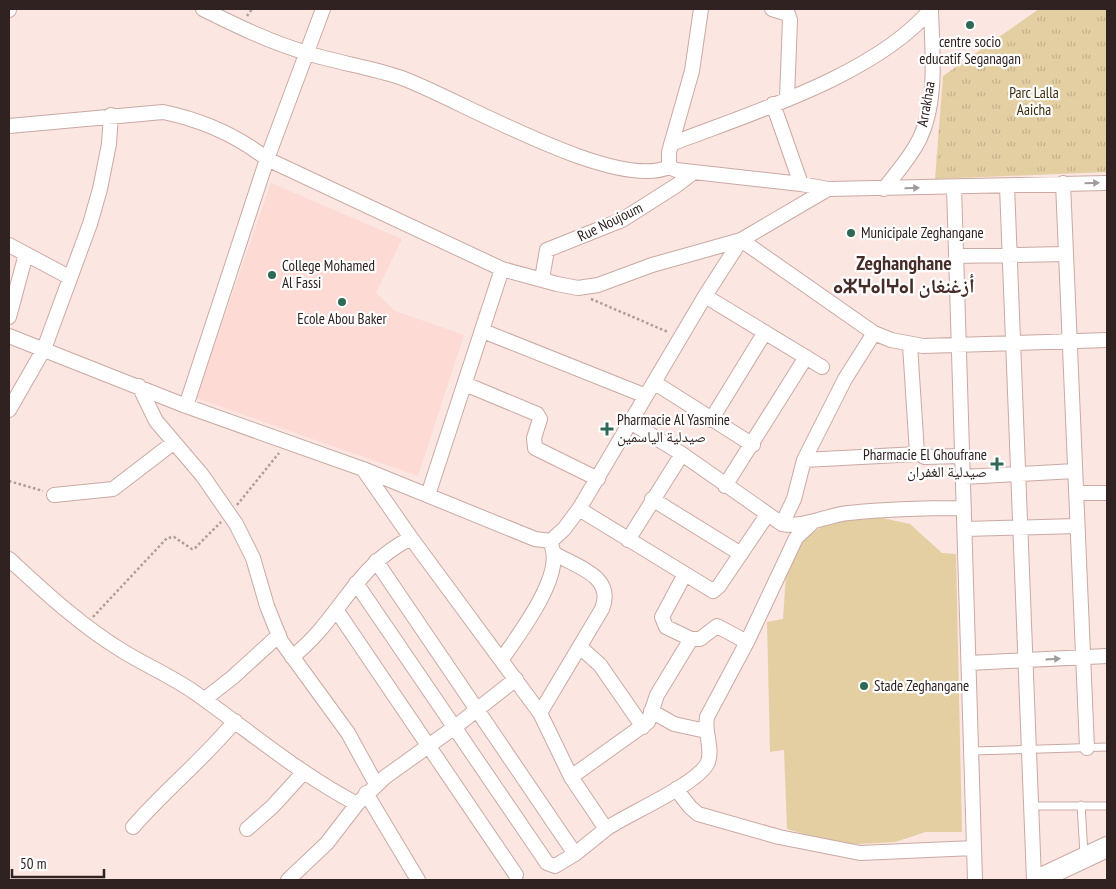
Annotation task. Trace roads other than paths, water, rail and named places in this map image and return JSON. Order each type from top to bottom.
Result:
[{"type":"main road","points":[[1035,880],[1107,847]]},
{"type":"street","points":[[203,9],[258,36],[307,53],[364,66],[427,88],[519,133],[583,157],[640,172],[658,172],[669,167],[694,172],[801,184],[828,189],[1107,183]]},
{"type":"street","points":[[186,406],[267,159],[323,9]]},
{"type":"street","points":[[669,167],[671,144],[692,71],[701,9]]},
{"type":"street","points":[[772,9],[788,14],[790,20],[787,98]]},
{"type":"street","points":[[671,144],[808,91],[871,57],[903,36],[932,9]]},
{"type":"street","name":"Arrakhaa","points":[[884,189],[912,151],[927,115],[932,73],[932,9]]},
{"type":"street","points":[[773,104],[801,184]]},
{"type":"street","points":[[9,126],[111,115],[163,112],[184,116],[229,134],[250,146],[267,159],[502,269],[557,284],[589,288],[652,265],[741,240],[828,189]]},
{"type":"street","points":[[9,410],[44,349],[90,224],[100,189],[111,115]]},
{"type":"street","name":"Rue Noujoum","points":[[544,280],[543,273],[547,250],[622,220],[670,190],[694,172]]},
{"type":"street","points":[[1063,183],[1086,748]]},
{"type":"street","points":[[1008,186],[1035,880]]},
{"type":"street","points":[[954,187],[975,880]]},
{"type":"street","points":[[502,660],[550,580],[553,548],[598,479],[705,296],[741,240]]},
{"type":"street","points":[[741,240],[874,332],[891,340],[910,345],[1107,340]]},
{"type":"street","points":[[9,245],[69,277]]},
{"type":"street","points":[[9,317],[26,254]]},
{"type":"street","points":[[956,256],[1066,254]]},
{"type":"street","points":[[428,495],[466,384],[502,269]]},
{"type":"street","points":[[705,296],[822,367]]},
{"type":"street","points":[[483,331],[646,396]]},
{"type":"street","points":[[711,420],[765,332]]},
{"type":"street","points":[[782,524],[794,499],[804,460],[845,379],[874,332]]},
{"type":"street","points":[[9,336],[186,406],[363,469],[535,539],[553,548],[600,580],[606,592],[602,609],[540,713]]},
{"type":"street","points":[[910,345],[916,450],[918,454]]},
{"type":"street","points":[[726,486],[806,357]]},
{"type":"street","points":[[655,383],[753,445]]},
{"type":"street","points":[[466,384],[537,414],[540,419],[534,438],[535,448],[598,479]]},
{"type":"street","points":[[139,386],[148,408],[173,443],[202,475],[229,514],[253,558],[279,635],[292,657],[348,733],[367,794],[418,880]]},
{"type":"street","points":[[632,423],[682,454],[782,524],[790,525],[812,522],[855,512],[964,508]]},
{"type":"street","points":[[54,495],[112,489],[173,443]]},
{"type":"street","points":[[628,540],[682,454]]},
{"type":"street","points":[[804,460],[918,454],[925,457],[962,456]]},
{"type":"street","points":[[363,469],[411,538],[540,713],[571,777],[606,829]]},
{"type":"street","points":[[963,476],[1075,471]]},
{"type":"street","points":[[1076,492],[1107,493]]},
{"type":"street","points":[[652,499],[741,554]]},
{"type":"street","points":[[579,509],[710,590],[715,591],[767,515]]},
{"type":"street","points":[[356,583],[547,863],[555,866],[575,854],[606,829],[676,789],[707,765],[710,751],[706,731],[707,717],[748,642],[796,538],[812,522]]},
{"type":"street","points":[[964,529],[1077,526]]},
{"type":"street","points":[[292,657],[317,637],[356,583],[376,561],[394,547],[411,538]]},
{"type":"street","points":[[9,559],[67,612],[121,650],[177,680],[205,699],[303,773],[367,794]]},
{"type":"street","points":[[376,561],[575,854]]},
{"type":"street","points":[[685,574],[665,611],[662,620],[666,627],[691,639],[704,637],[717,626],[748,642]]},
{"type":"street","points":[[337,611],[516,874]]},
{"type":"street","points":[[205,699],[233,677],[279,635]]},
{"type":"street","points":[[571,777],[648,722],[657,695],[691,639]]},
{"type":"street","points":[[580,647],[600,665],[643,727]]},
{"type":"street","points":[[969,663],[1107,656]]},
{"type":"street","points":[[288,880],[327,843],[367,794],[516,679]]},
{"type":"street","points":[[651,711],[674,724],[706,731]]},
{"type":"street","points":[[133,827],[158,798],[216,744],[235,721]]},
{"type":"street","points":[[247,829],[273,806],[303,773]]},
{"type":"street","points":[[676,789],[698,814],[846,852],[892,853],[974,848]]},
{"type":"lane","points":[[972,751],[1107,747]]},
{"type":"lane","points":[[1081,805],[1084,857]]},
{"type":"lane","points":[[1033,806],[1107,806]]},
{"type":"place","name":"centre socio educatif Seganagan","points":[[970,25]]},
{"type":"place","name":"Municipale Zeghangane","points":[[851,233]]},
{"type":"place","name":"College Mohamed Al Fassi","points":[[272,275]]},
{"type":"place","name":"Ecole Abou Baker","points":[[342,302]]},
{"type":"place","name":"Pharmacie Al Yasmine صيدلية الياسمين","points":[[607,429]]},
{"type":"place","name":"Pharmacie El Ghoufrane صيدلية الغفران","points":[[997,464]]},
{"type":"place","name":"Stade Zeghangane","points":[[864,686]]},
{"type":"district","name":"Zeghanghane ⴰⵣⵖⴰⵏⵖⴰⵏ أزغنغان","points":[[904,274]]},
{"type":"park label","name":"Parc Lalla Aaicha","points":[[1034,102]]}]
